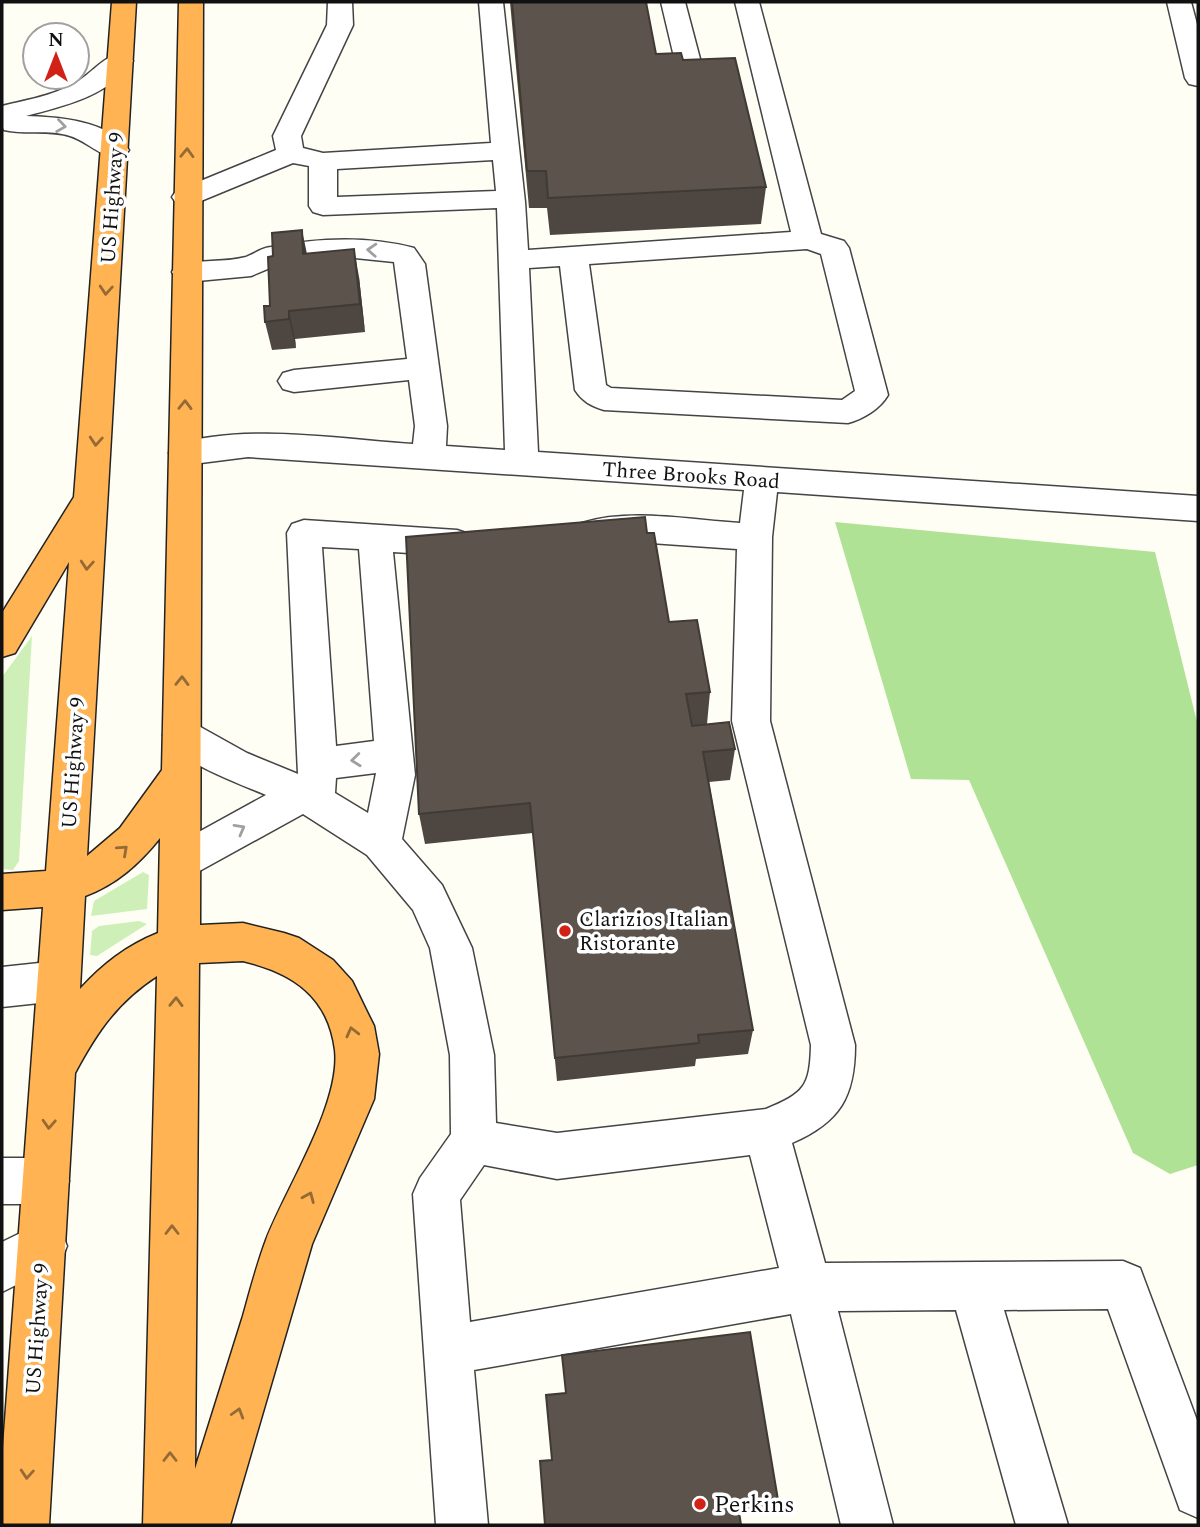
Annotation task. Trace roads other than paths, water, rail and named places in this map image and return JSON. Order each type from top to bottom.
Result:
[{"type":"highway","name":"US Highway 9","points":[[23,1525],[16,1416],[43,1246],[24,1181],[52,1071],[124,2]]},
{"type":"highway","points":[[169,1525],[182,735],[186,197],[191,2]]},
{"type":"highway","points":[[2,643],[92,497]]},
{"type":"highway","points":[[2,892],[65,885],[89,875],[121,853],[153,820],[180,774]]},
{"type":"highway","points":[[52,1071],[83,1016],[119,977],[177,945],[243,942],[284,952],[318,974],[337,995],[352,1026],[356,1054],[352,1099],[289,1242],[204,1525]]},
{"type":"street","points":[[290,154],[287,135],[341,25],[340,2]]},
{"type":"street","points":[[491,2],[510,199],[522,464]]},
{"type":"street","points":[[673,2],[692,78],[704,83],[768,80]]},
{"type":"street","points":[[747,2],[808,240]]},
{"type":"street","points":[[1178,2],[1198,78]]},
{"type":"street","points":[[2,114],[62,99],[86,88],[120,61]]},
{"type":"street","points":[[2,123],[72,127],[115,150]]},
{"type":"street","points":[[186,197],[290,154],[323,161],[505,151]]},
{"type":"street","points":[[323,161],[323,206],[510,199]]},
{"type":"street","points":[[513,260],[808,240],[834,248],[872,396],[848,412],[604,399],[592,390],[573,256]]},
{"type":"street","points":[[187,272],[251,266],[271,256],[383,250],[398,253],[408,259],[431,426],[429,458]]},
{"type":"street","points":[[294,381],[423,368]]},
{"type":"street","name":"Three Brooks Road","points":[[185,453],[248,445],[1198,508]]},
{"type":"street","points":[[474,1141],[557,1156],[766,1131],[805,1115],[823,1097],[834,1073],[832,1045],[751,721],[755,537],[762,480]]},
{"type":"street","points":[[568,534],[636,529],[755,537]]},
{"type":"street","points":[[313,786],[304,533],[446,544],[487,540]]},
{"type":"street","points":[[375,539],[396,775],[381,843]]},
{"type":"street","points":[[182,735],[233,764],[313,786],[381,843],[428,898],[452,948],[472,1055],[474,1141],[436,1194],[462,1525]]},
{"type":"street","points":[[180,862],[313,786],[394,755]]},
{"type":"street","points":[[2,988],[58,981]]},
{"type":"street","points":[[766,1131],[867,1525]]},
{"type":"street","points":[[2,1268],[43,1246]]},
{"type":"street","points":[[449,1350],[808,1287],[1123,1285],[1198,1492]]},
{"type":"street","points":[[973,1286],[1042,1525]]},
{"type":"place","name":"Clarizios Italian Ristorante","points":[[565,931]]},
{"type":"place","name":"Perkins","points":[[700,1504]]}]
